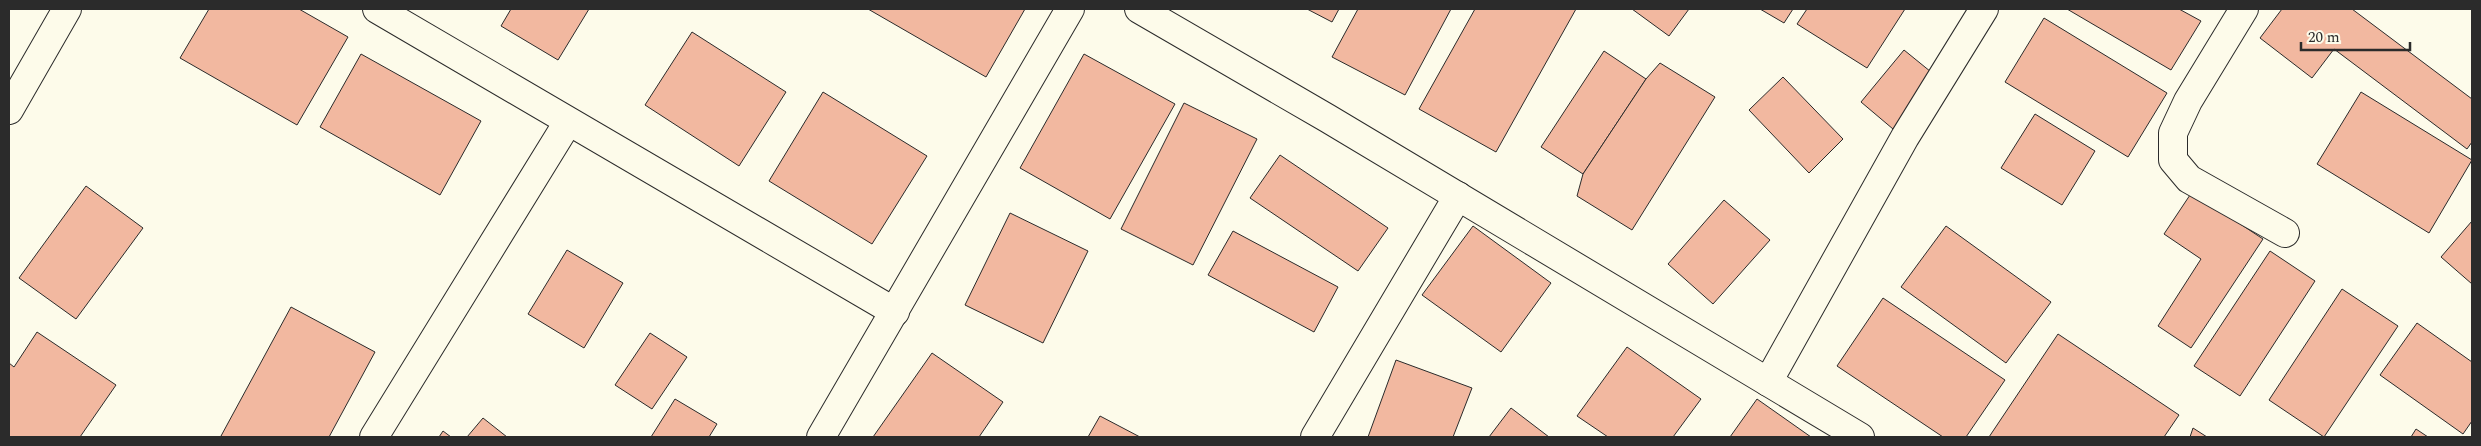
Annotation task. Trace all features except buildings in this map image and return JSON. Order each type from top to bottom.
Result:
[{"type":"street","points":[[9,110],[67,9]]},
{"type":"street","points":[[377,9],[895,312]]},
{"type":"street","points":[[821,437],[1070,9]]},
{"type":"street","points":[[1139,9],[1458,196],[1860,437]]},
{"type":"street","points":[[1768,382],[1906,137],[1984,9]]},
{"type":"street","points":[[2244,9],[2188,101],[2173,133],[2173,160],[2189,179],[2284,233]]},
{"type":"street","points":[[374,437],[568,122]]},
{"type":"street","points":[[1315,437],[1458,196]]}]
